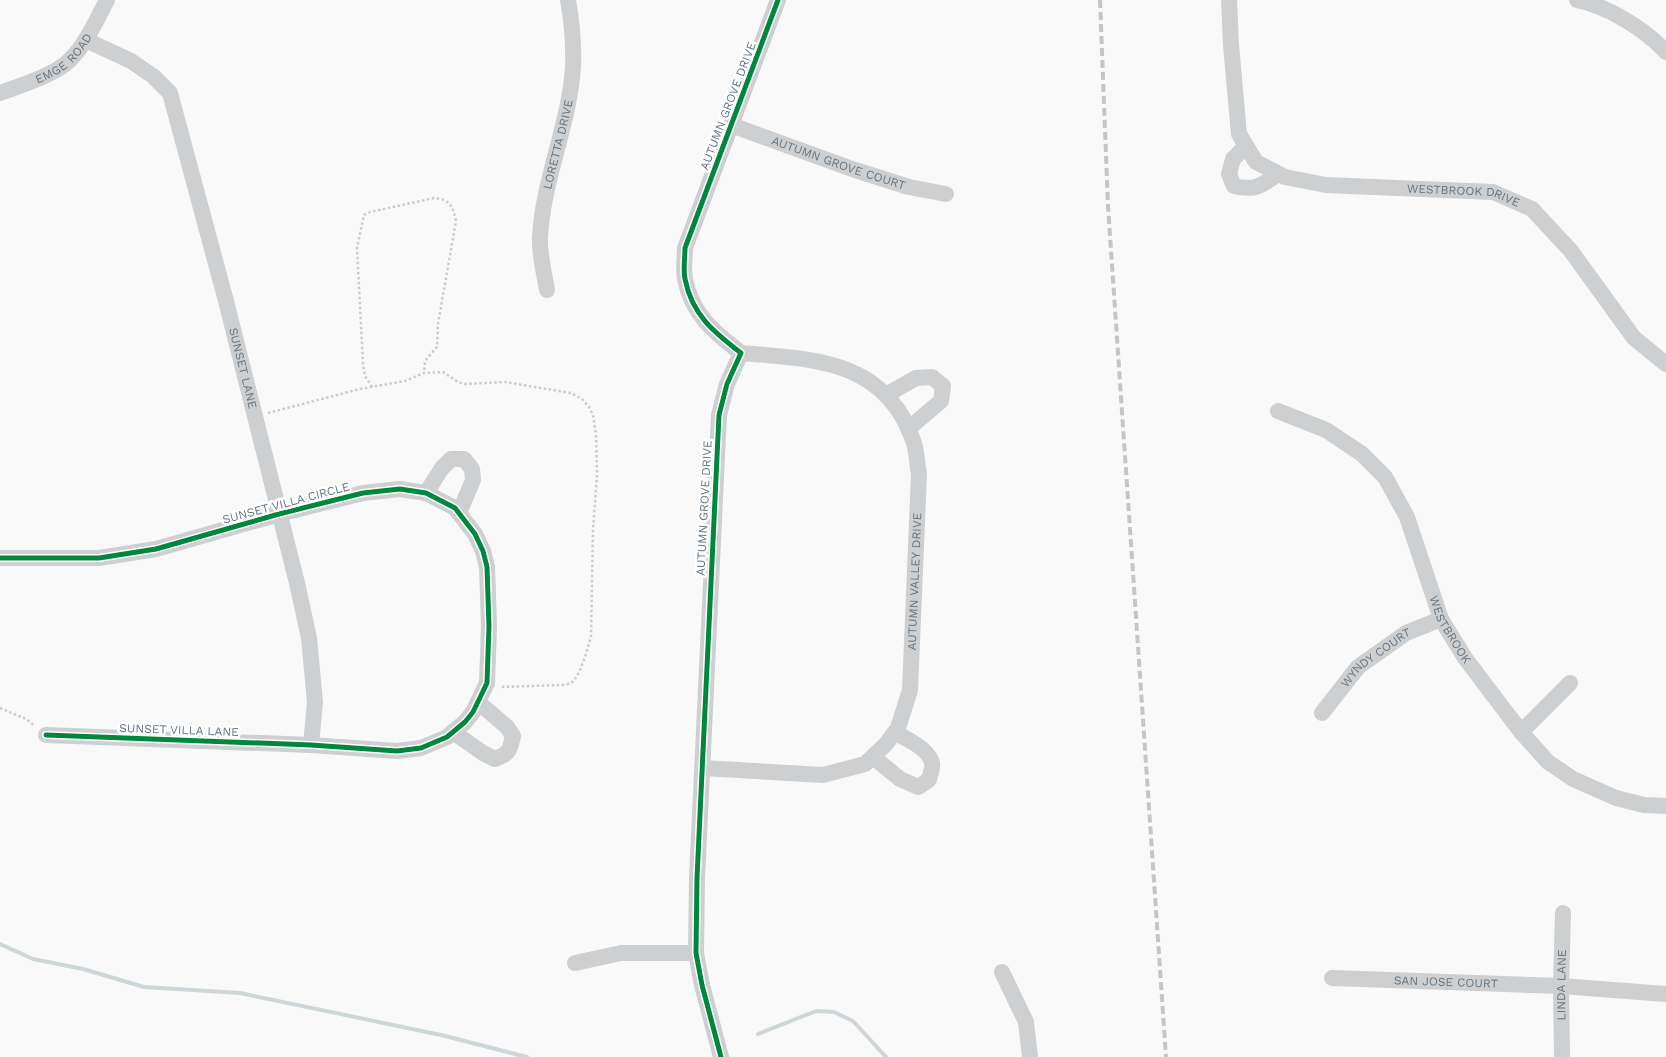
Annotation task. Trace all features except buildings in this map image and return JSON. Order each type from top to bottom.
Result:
[{"type":"street","name":"EMGE ROAD","points":[[0,93],[34,81],[59,69],[86,40],[107,0]]},
{"type":"street","name":"LORETTA DRIVE","points":[[547,290],[540,236],[573,70],[574,36],[568,0]]},
{"type":"street","name":"AUTUMN GROVE DRIVE","points":[[721,1057],[696,953],[697,878],[718,415],[741,353],[714,332],[701,318],[693,303],[685,278],[686,248],[778,0]]},
{"type":"street","name":"WESTBROOK DRIVE","points":[[1229,0],[1239,134],[1256,162],[1285,177],[1326,184],[1493,192],[1532,209],[1571,251],[1634,338],[1666,364]]},
{"type":"street","points":[[1577,0],[1588,2],[1624,20],[1644,33],[1666,52]]},
{"type":"street","name":"SUNSET LANE","points":[[86,40],[131,61],[152,76],[170,93],[226,301],[309,638],[314,702],[312,745]]},
{"type":"street","name":"AUTUMN GROVE COURT","points":[[731,125],[900,185],[946,194]]},
{"type":"street","points":[[1246,146],[1233,158],[1228,174],[1234,186],[1249,189],[1265,183],[1278,174]]},
{"type":"street","name":"AUTUMN VALLEY DRIVE","points":[[703,768],[822,775],[865,764],[895,733],[910,690],[919,474],[915,446],[908,429],[899,412],[886,395],[864,377],[838,365],[799,358],[741,353]]},
{"type":"street","points":[[886,395],[916,378],[932,377],[943,386],[941,401],[908,429]]},
{"type":"street","name":"WESTBROOK","points":[[1278,411],[1332,434],[1362,454],[1385,477],[1407,517],[1440,619],[1465,658],[1521,732],[1548,762],[1573,779],[1616,798],[1644,805],[1666,806]]},
{"type":"street","points":[[426,493],[442,468],[451,459],[464,459],[472,469],[473,480],[459,513]]},
{"type":"street","name":"SUNSET VILLA CIRCLE","points":[[0,558],[99,558],[147,551],[279,514],[363,493],[400,489],[426,493],[455,508],[476,534],[488,568],[489,626],[487,683],[473,712],[465,722],[447,737],[420,748],[396,751],[312,745]]},
{"type":"street","name":"WYNDY COURT","points":[[1322,713],[1358,667],[1406,633],[1440,619]]},
{"type":"street","points":[[1521,732],[1570,683]]},
{"type":"street","points":[[453,732],[483,753],[495,758],[505,755],[510,748],[513,736],[507,727],[478,702]]},
{"type":"street","points":[[873,757],[900,779],[918,787],[929,780],[932,764],[926,753],[895,733]]},
{"type":"street","name":"SUNSET VILLA LANE","points":[[46,735],[312,745]]},
{"type":"street","name":"LINDA LANE","points":[[1562,1057],[1563,913]]},
{"type":"street","points":[[575,963],[621,953],[696,953]]},
{"type":"street","points":[[1002,972],[1026,1022],[1030,1057]]},
{"type":"street","name":"SAN JOSE COURT","points":[[1332,978],[1561,986],[1666,994]]},
{"type":"path","points":[[372,387],[365,376],[363,364],[357,248],[364,215],[434,198],[450,202],[456,221],[438,324],[438,347],[425,360],[424,373]]},
{"type":"path","points":[[254,416],[404,381],[424,373],[443,372],[458,382],[466,384],[505,382],[570,393],[582,399],[589,406],[593,415],[596,434],[591,636],[577,677],[572,683],[563,685],[486,687]]},
{"type":"path","points":[[0,708],[26,719],[46,735]]},
{"type":"waterway","points":[[0,944],[33,959],[83,969],[144,987],[240,993],[441,1035],[527,1057]]},
{"type":"waterway","points":[[758,1034],[816,1011],[834,1012],[853,1021],[886,1057]]},
{"type":"railway","points":[[1100,0],[1108,206],[1166,1057]]},
{"type":"cycle path","points":[[721,1057],[702,985],[696,953],[697,878],[719,415],[727,384],[741,353],[713,330],[693,303],[684,275],[685,248],[778,0]]},
{"type":"cycle path","points":[[0,558],[99,558],[156,549],[279,514],[363,493],[400,489],[426,493],[455,508],[475,534],[483,551],[487,567],[489,626],[487,683],[473,712],[465,722],[447,737],[421,748],[397,751],[311,745],[46,735]]}]
